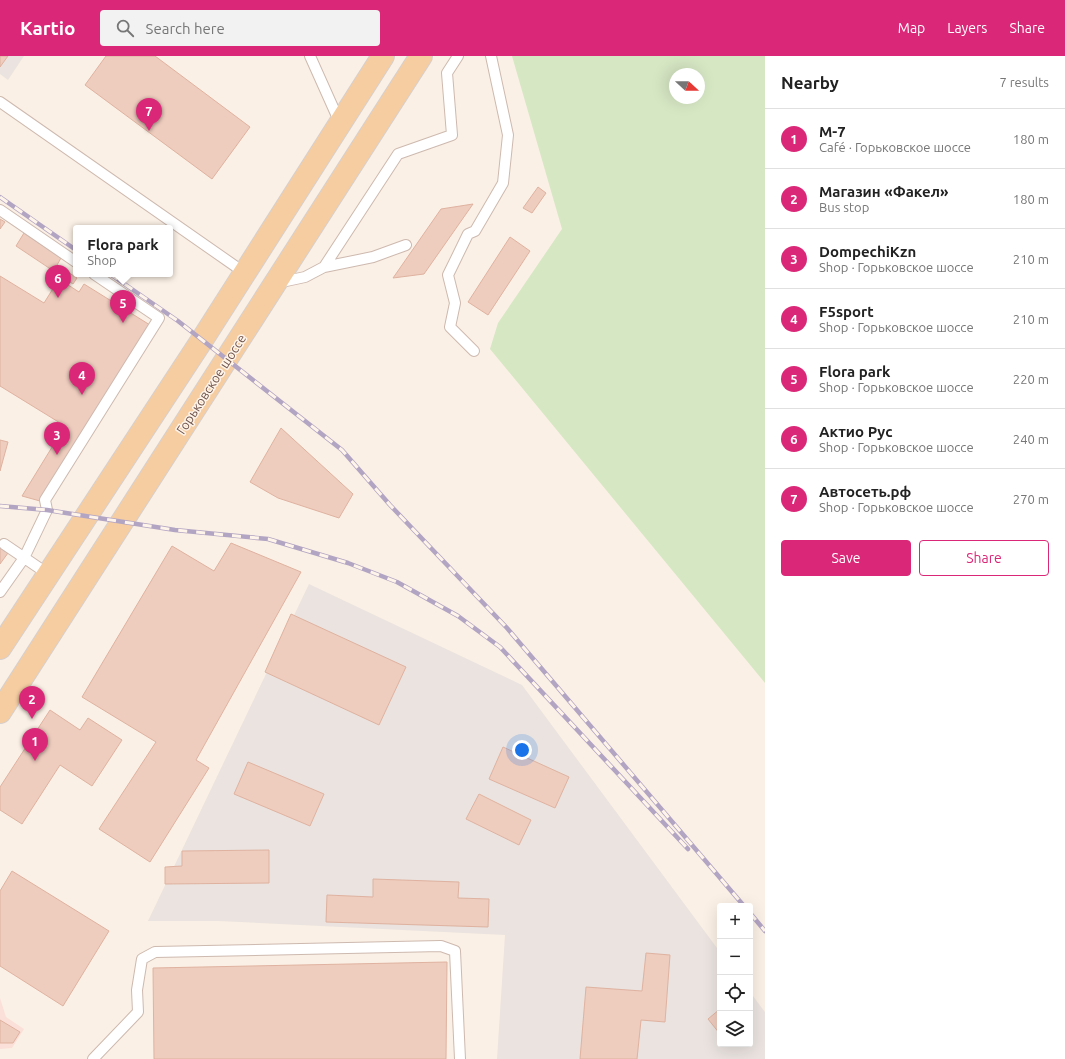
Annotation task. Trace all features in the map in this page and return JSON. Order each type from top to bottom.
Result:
[{"type":"main road","points":[[0,648],[202,340],[383,56]]},
{"type":"main road","name":"Горьковское шоссе","points":[[0,712],[421,56]]},
{"type":"lane","points":[[310,56],[340,123]]},
{"type":"lane","points":[[324,267],[398,154],[452,135],[447,73],[458,56]]},
{"type":"lane","points":[[474,351],[450,327],[455,303],[448,275],[468,234],[475,232],[503,183],[508,135],[491,56]]},
{"type":"lane","points":[[0,102],[245,273]]},
{"type":"lane","points":[[0,210],[73,260]]},
{"type":"lane","points":[[275,284],[305,277],[324,267],[373,257],[406,245]]},
{"type":"lane","points":[[0,592],[24,558],[47,510],[45,500],[159,318],[98,277]]},
{"type":"lane","points":[[4,544],[48,574]]},
{"type":"lane","points":[[93,1059],[138,1012],[137,990],[142,959],[155,952],[441,946],[454,951],[460,1059]]},
{"type":"shaded area","points":[[0,56],[24,56],[8,80],[0,74]]},
{"type":"shaded area","points":[[309,584],[522,685],[717,948],[717,1047],[753,1047],[753,996],[765,1012],[765,1059],[497,1059],[505,935],[218,921],[148,921]]},
{"type":"shaded area","points":[[0,998],[6,1017],[24,1029],[12,1048],[0,1049]]},
{"type":"green space","points":[[512,56],[765,56],[765,683],[490,349],[498,323],[562,229]]},
{"type":"building","points":[[0,56],[8,56],[0,67]]},
{"type":"building","points":[[106,56],[155,56],[250,127],[212,179],[85,85]]},
{"type":"building","points":[[538,187],[546,193],[532,213],[523,208]]},
{"type":"building","points":[[473,204],[424,274],[393,278],[441,209]]},
{"type":"building","points":[[0,219],[5,222],[0,229]]},
{"type":"building","points":[[24,233],[61,258],[57,265],[73,275],[73,277],[77,278],[73,284],[16,246]]},
{"type":"building","points":[[510,237],[530,251],[488,315],[468,302]]},
{"type":"building","points":[[0,276],[44,303],[59,279],[79,292],[84,284],[150,325],[40,501],[22,496],[65,426],[0,386]]},
{"type":"building","points":[[281,428],[353,494],[339,518],[278,498],[250,482]]},
{"type":"building","points":[[0,440],[8,442],[0,471]]},
{"type":"building","points":[[231,543],[301,572],[196,760],[209,768],[150,862],[99,829],[156,742],[82,697],[172,546],[214,571]]},
{"type":"building","points":[[0,548],[8,553],[0,564]]},
{"type":"building","points":[[291,614],[406,667],[379,725],[265,672]]},
{"type":"building","points":[[50,710],[80,730],[88,718],[122,740],[92,786],[60,765],[22,824],[0,810],[0,787]]},
{"type":"building","points":[[503,747],[569,777],[555,808],[489,779]]},
{"type":"building","points":[[248,762],[324,794],[310,826],[234,794]]},
{"type":"building","points":[[479,794],[531,820],[519,845],[466,819]]},
{"type":"building","points":[[269,850],[269,883],[165,884],[165,867],[182,866],[182,851]]},
{"type":"building","points":[[12,871],[109,931],[63,1006],[0,966],[0,891]]},
{"type":"building","points":[[373,879],[459,882],[458,898],[489,899],[488,927],[326,922],[327,895],[373,897]]},
{"type":"building","points":[[646,953],[670,955],[665,1022],[641,1020],[637,1059],[580,1059],[586,987],[642,991]]},
{"type":"building","points":[[447,962],[446,1059],[154,1059],[153,968]]},
{"type":"building","points":[[717,1012],[717,1030],[708,1019]]},
{"type":"building","points":[[0,1020],[20,1032],[13,1043],[0,1043]]},
{"type":"railway","points":[[0,197],[73,248]]},
{"type":"railway","points":[[114,277],[178,321],[342,450],[390,505],[507,628],[741,903]]},
{"type":"railway","points":[[0,506],[47,510],[175,530],[268,539],[348,563],[397,582],[458,616],[500,647],[688,849]]},
{"type":"railway","points":[[753,917],[765,931]]},
{"type":"place","name":"Автосеть.рф","points":[[149,131]]},
{"type":"place","name":"Актио Рус","points":[[58,298]]},
{"type":"place","name":"Flora park","points":[[123,323]]},
{"type":"place","name":"F5sport","points":[[82,395]]},
{"type":"place","name":"DompechiKzn","points":[[57,455]]},
{"type":"place","name":"Магазин «Факел»","points":[[32,719]]},
{"type":"place","name":"М-7","points":[[35,761]]}]
